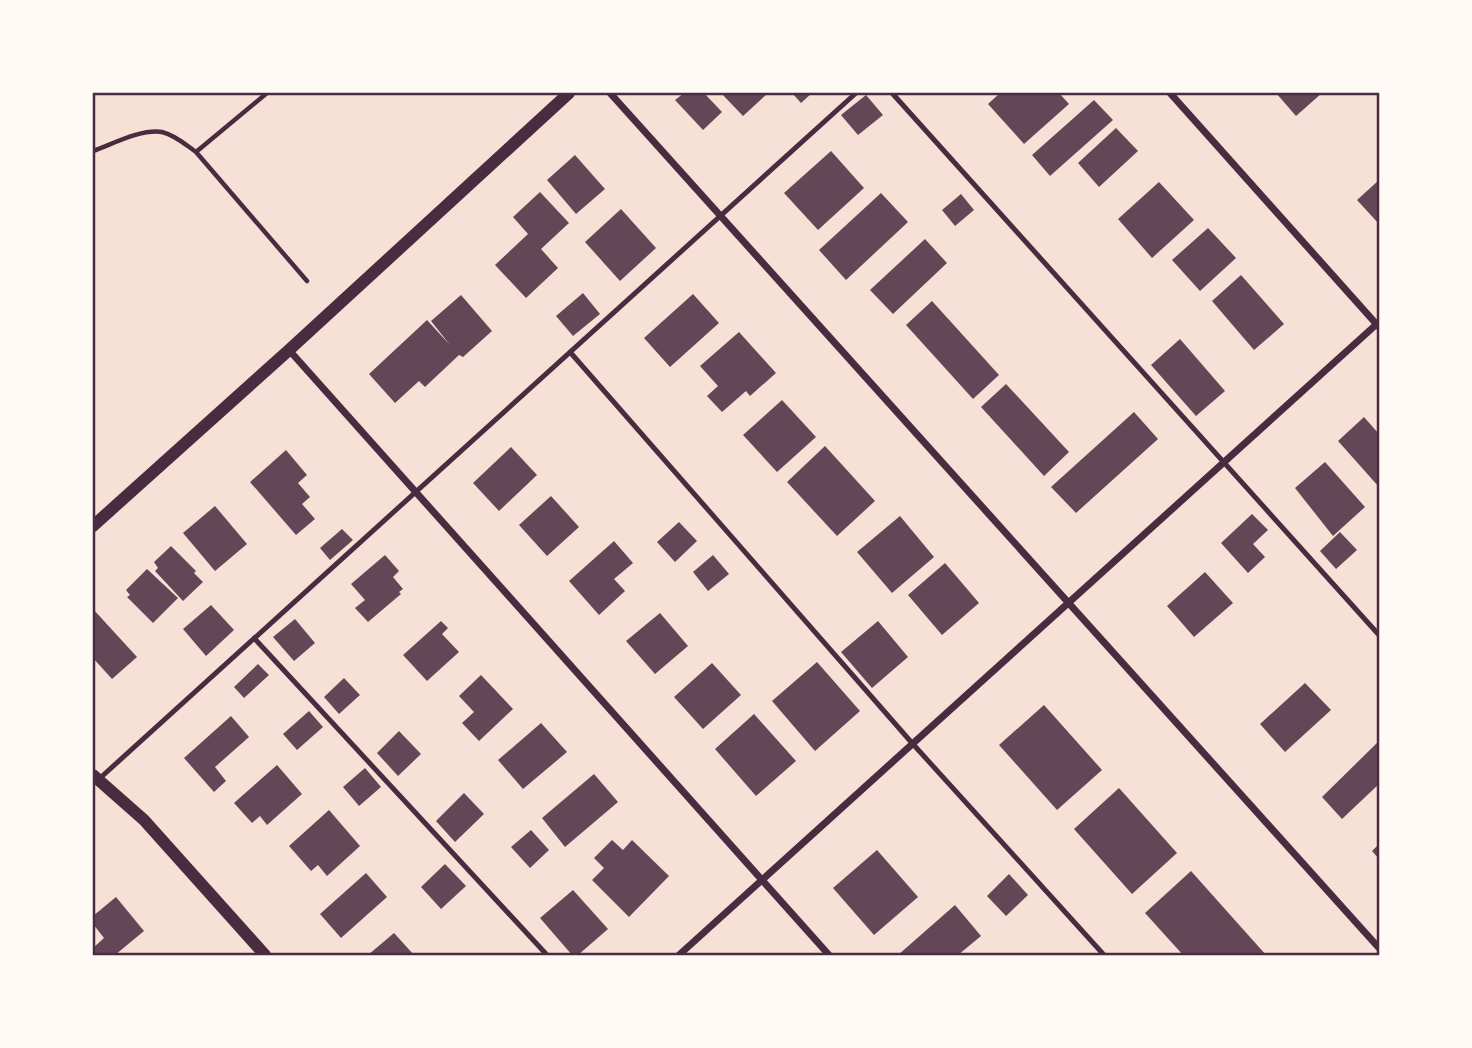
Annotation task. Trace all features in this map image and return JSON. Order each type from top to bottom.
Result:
[{"type":"street","points":[[93,526],[569,93]]},
{"type":"street","points":[[610,93],[1379,948]]},
{"type":"street","points":[[679,955],[1378,324],[1170,93]]},
{"type":"street","points":[[289,350],[829,955]]},
{"type":"street","points":[[96,777],[144,820],[264,955]]},
{"type":"lane","points":[[96,777],[254,638],[856,93]]},
{"type":"lane","points":[[892,93],[1379,635]]},
{"type":"lane","points":[[570,352],[912,743],[1104,955]]},
{"type":"lane","points":[[254,638],[547,955]]},
{"type":"path","points":[[196,152],[267,93]]},
{"type":"path","points":[[93,151],[147,132],[163,132],[176,138],[196,152],[307,281]]},
{"type":"building","points":[[684,93],[704,93],[722,112],[703,130],[675,100]]},
{"type":"building","points":[[721,93],[768,93],[743,116]]},
{"type":"building","points":[[792,93],[812,93],[801,103]]},
{"type":"building","points":[[1000,93],[1059,93],[1069,104],[1024,144],[988,104]]},
{"type":"building","points":[[1276,93],[1322,93],[1296,116]]},
{"type":"building","points":[[866,95],[883,115],[858,135],[841,115]]},
{"type":"building","points":[[1094,100],[1113,120],[1050,176],[1032,155]]},
{"type":"building","points":[[1116,128],[1138,151],[1099,187],[1078,163]]},
{"type":"building","points":[[831,151],[864,188],[818,230],[784,193]]},
{"type":"building","points":[[575,155],[605,189],[576,214],[547,180]]},
{"type":"building","points":[[1379,180],[1379,224],[1357,200]]},
{"type":"building","points":[[1159,182],[1194,220],[1152,258],[1118,219]]},
{"type":"building","points":[[540,192],[569,223],[541,249],[558,268],[526,298],[495,265],[528,234],[513,217]]},
{"type":"building","points":[[881,193],[908,222],[846,280],[819,250]]},
{"type":"building","points":[[961,194],[974,210],[955,226],[942,210]]},
{"type":"building","points":[[621,209],[656,248],[620,281],[585,242]]},
{"type":"building","points":[[1208,228],[1236,258],[1200,291],[1172,260]]},
{"type":"building","points":[[925,239],[947,263],[893,314],[870,290]]},
{"type":"building","points":[[1241,275],[1284,324],[1254,350],[1212,301]]},
{"type":"building","points":[[583,293],[600,314],[573,336],[556,316]]},
{"type":"building","points":[[693,294],[719,323],[670,367],[644,338]]},
{"type":"building","points":[[461,295],[492,331],[463,357],[459,355],[425,387],[419,381],[395,403],[369,374],[427,320],[450,345],[431,321]]},
{"type":"building","points":[[932,301],[999,375],[973,399],[906,325]]},
{"type":"building","points":[[739,332],[776,373],[750,396],[746,391],[722,412],[707,396],[718,386],[700,366]]},
{"type":"building","points":[[1180,339],[1225,391],[1196,416],[1151,365]]},
{"type":"building","points":[[1006,384],[1069,452],[1044,476],[981,407]]},
{"type":"building","points":[[782,400],[816,437],[777,472],[743,435]]},
{"type":"building","points":[[1134,412],[1158,439],[1076,513],[1051,487]]},
{"type":"building","points":[[1364,417],[1379,434],[1379,487],[1338,441]]},
{"type":"building","points":[[825,446],[875,501],[837,536],[787,482]]},
{"type":"building","points":[[511,447],[537,475],[499,511],[473,483]]},
{"type":"building","points":[[286,450],[307,475],[298,483],[310,497],[302,504],[315,519],[296,535],[250,482]]},
{"type":"building","points":[[1325,462],[1365,507],[1333,536],[1295,488]]},
{"type":"building","points":[[551,496],[579,527],[547,556],[519,525]]},
{"type":"building","points":[[215,506],[247,544],[215,571],[183,533]]},
{"type":"building","points":[[1252,514],[1268,530],[1253,544],[1265,557],[1248,573],[1221,543]]},
{"type":"building","points":[[900,516],[934,557],[892,593],[857,552]]},
{"type":"building","points":[[679,522],[697,541],[675,562],[657,542]]},
{"type":"building","points":[[342,529],[353,540],[330,560],[320,548]]},
{"type":"building","points":[[1340,532],[1357,550],[1336,569],[1320,551]]},
{"type":"building","points":[[614,541],[633,563],[614,579],[625,591],[599,615],[569,581]]},
{"type":"building","points":[[171,546],[203,582],[183,601],[155,571],[158,568],[154,562]]},
{"type":"building","points":[[385,555],[399,571],[393,577],[403,589],[399,592],[401,594],[368,622],[355,608],[365,600],[351,584]]},
{"type":"building","points":[[713,555],[729,574],[708,591],[693,572]]},
{"type":"building","points":[[945,563],[979,603],[942,635],[908,595]]},
{"type":"building","points":[[147,569],[178,598],[153,623],[127,597],[130,595],[126,590]]},
{"type":"building","points":[[1205,572],[1233,603],[1194,637],[1167,606]]},
{"type":"building","points":[[211,605],[234,630],[206,656],[183,629]]},
{"type":"building","points":[[93,609],[137,657],[112,679],[93,658]]},
{"type":"building","points":[[660,613],[688,646],[655,674],[626,641]]},
{"type":"building","points":[[295,619],[315,643],[294,661],[273,637]]},
{"type":"building","points":[[441,621],[448,628],[442,634],[459,652],[427,681],[403,655]]},
{"type":"building","points":[[878,621],[908,657],[872,688],[841,652]]},
{"type":"building","points":[[817,662],[860,711],[815,751],[772,701]]},
{"type":"building","points":[[712,663],[741,695],[703,729],[674,697]]},
{"type":"building","points":[[258,664],[269,675],[244,698],[234,687]]},
{"type":"building","points":[[481,675],[513,709],[479,741],[462,723],[474,712],[459,696]]},
{"type":"building","points":[[344,678],[360,695],[339,714],[324,697]]},
{"type":"building","points":[[1305,683],[1331,710],[1285,752],[1260,724]]},
{"type":"building","points":[[1044,705],[1102,770],[1057,810],[999,745]]},
{"type":"building","points":[[309,711],[323,727],[297,750],[283,734]]},
{"type":"building","points":[[754,714],[796,761],[756,796],[715,749]]},
{"type":"building","points":[[231,716],[249,737],[215,767],[226,781],[214,792],[184,758]]},
{"type":"building","points":[[541,723],[567,752],[523,789],[498,760]]},
{"type":"building","points":[[399,731],[421,754],[398,776],[377,753]]},
{"type":"building","points":[[1379,741],[1379,784],[1342,819],[1322,797]]},
{"type":"building","points":[[277,765],[302,794],[267,825],[260,816],[252,823],[234,803]]},
{"type":"building","points":[[365,768],[381,787],[359,806],[343,787]]},
{"type":"building","points":[[594,774],[618,802],[565,847],[542,818]]},
{"type":"building","points":[[1119,788],[1177,853],[1132,894],[1074,829]]},
{"type":"building","points":[[464,793],[484,814],[455,842],[436,821]]},
{"type":"building","points":[[329,810],[360,846],[327,876],[318,865],[311,871],[289,846]]},
{"type":"building","points":[[531,830],[549,850],[530,868],[511,847]]},
{"type":"building","points":[[612,840],[623,850],[632,840],[669,876],[629,917],[592,880],[604,868],[594,858]]},
{"type":"building","points":[[1379,844],[1379,859],[1372,851]]},
{"type":"building","points":[[877,850],[918,897],[874,935],[833,888]]},
{"type":"building","points":[[445,864],[466,886],[441,909],[421,887]]},
{"type":"building","points":[[1191,871],[1266,955],[1183,955],[1145,913]]},
{"type":"building","points":[[366,873],[387,897],[341,938],[320,914]]},
{"type":"building","points":[[1009,874],[1028,895],[1006,916],[987,896]]},
{"type":"building","points":[[573,890],[608,929],[578,955],[572,955],[540,918]]},
{"type":"building","points":[[116,897],[144,931],[115,955],[93,955],[93,948],[104,938],[93,924],[93,916]]},
{"type":"building","points":[[955,905],[981,936],[958,955],[898,955]]},
{"type":"building","points":[[394,933],[414,955],[368,955]]}]
